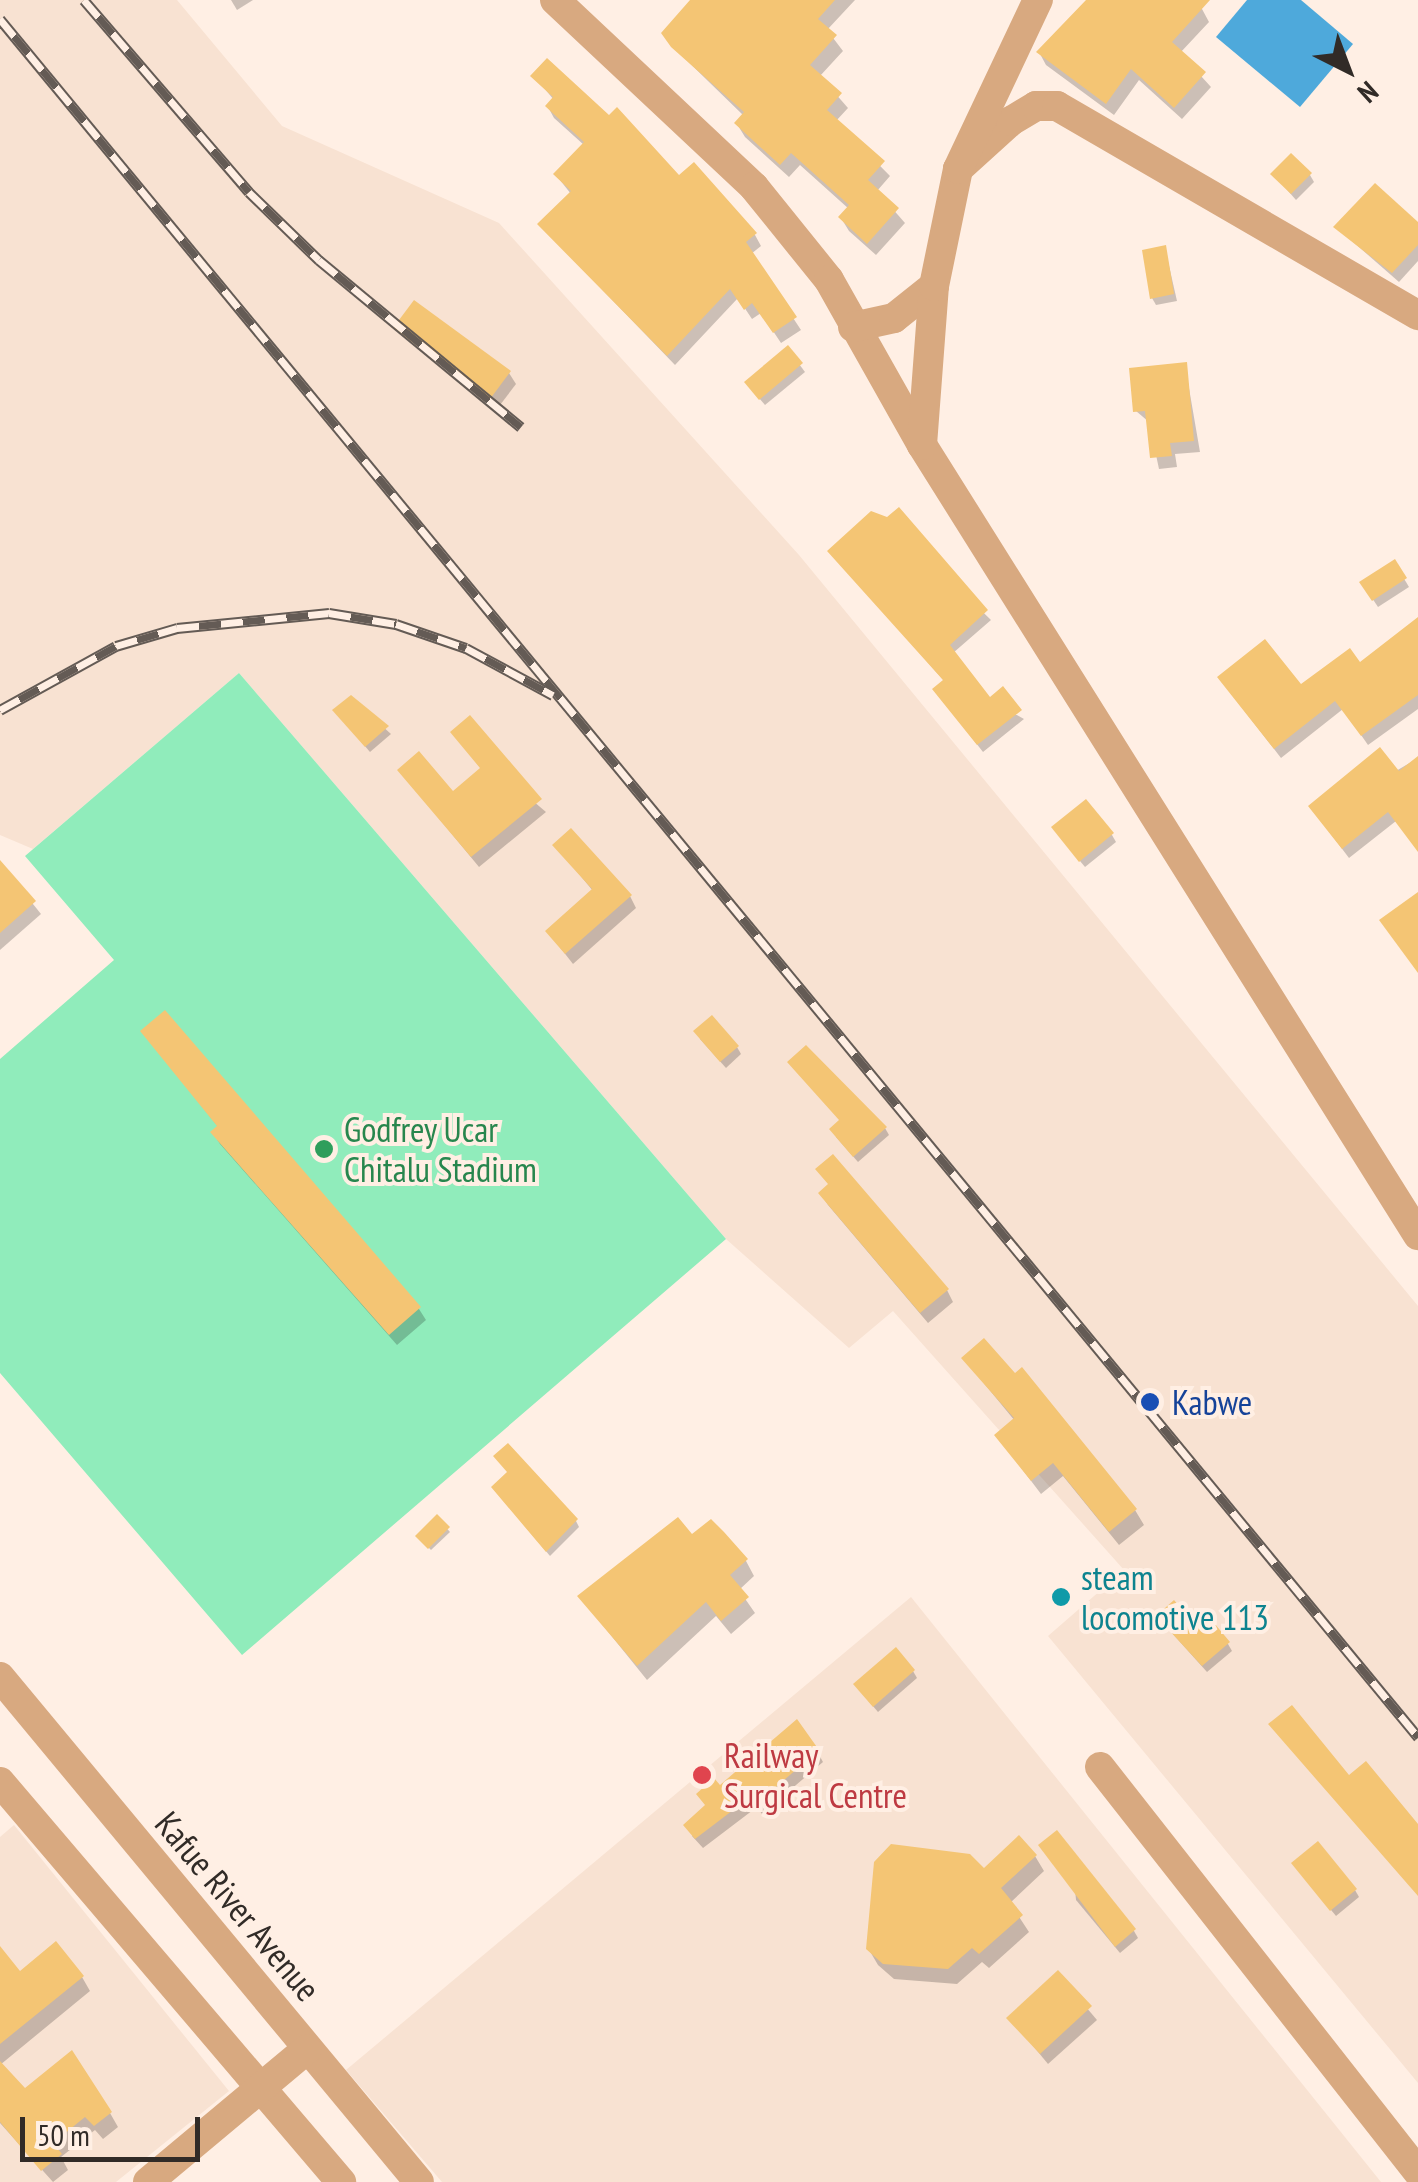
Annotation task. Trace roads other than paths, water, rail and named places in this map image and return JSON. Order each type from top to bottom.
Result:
[{"type":"street","points":[[555,0],[754,187],[829,280],[922,446],[1418,1235]]},
{"type":"street","points":[[922,446],[934,286],[958,169],[1038,0]]},
{"type":"street","points":[[958,169],[1011,122],[1036,106],[1058,106],[1418,315]]},
{"type":"street","points":[[853,326],[894,318],[934,286]]},
{"type":"street","name":"Kafue River Avenue","points":[[0,1677],[419,2182]]},
{"type":"street","points":[[1100,1766],[1418,2172]]},
{"type":"street","points":[[6,1801],[341,2182]]},
{"type":"street","points":[[148,2182],[307,2049]]},
{"type":"water","points":[[1247,0],[1301,0],[1353,44],[1300,107],[1216,37]]},
{"type":"railway","points":[[84,0],[249,192],[319,260],[521,427]]},
{"type":"railway","points":[[0,19],[1418,1737]]},
{"type":"railway","points":[[0,710],[116,646],[177,628],[329,613],[396,624],[466,648],[553,695]]},
{"type":"place","name":"Godfrey Ucar Chitalu Stadium","points":[[324,1149]]},
{"type":"place","name":"Kabwe","points":[[1150,1402]]},
{"type":"place","name":"steam locomotive 113","points":[[1061,1597]]},
{"type":"place","name":"Railway Surgical Centre","points":[[702,1775]]}]
